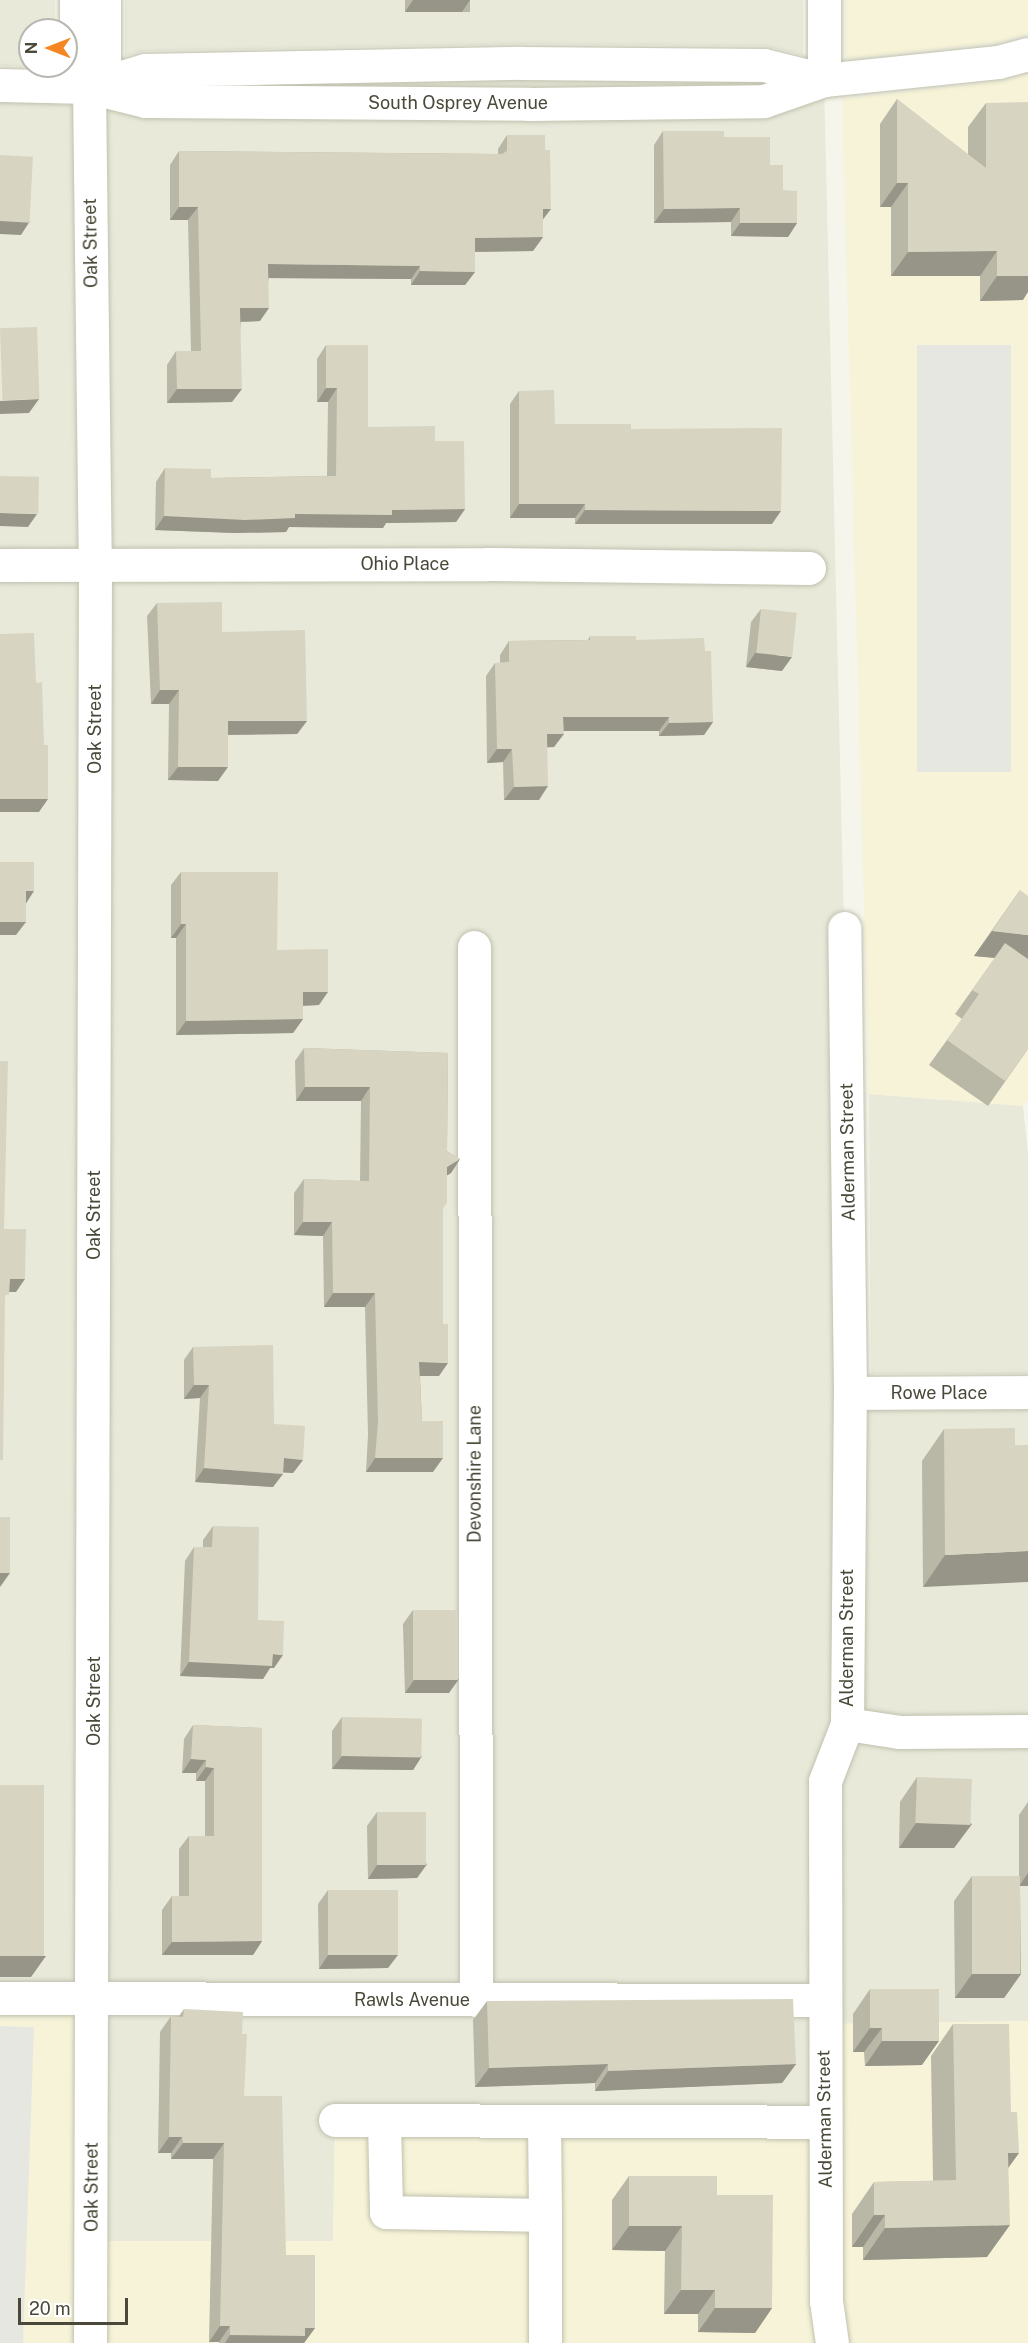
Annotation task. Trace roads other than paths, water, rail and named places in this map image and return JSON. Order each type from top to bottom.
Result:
[{"type":"street","points":[[76,0],[90,85]]},
{"type":"street","points":[[90,85],[104,0]]},
{"type":"street","points":[[824,0],[824,80]]},
{"type":"street","name":"South Osprey Avenue","points":[[0,85],[90,85],[145,101],[529,104],[764,101],[824,80],[998,62],[1028,54]]},
{"type":"street","name":"Oak Street","points":[[90,85],[95,566],[94,2001],[90,2343]]},
{"type":"street","name":"Ohio Place","points":[[0,565],[487,564],[809,568]]},
{"type":"street","name":"Alderman Street","points":[[832,2343],[826,2301],[825,1781],[847,1724],[850,1393],[844,928]]},
{"type":"street","name":"Devonshire Lane","points":[[474,947],[476,2000]]},
{"type":"street","name":"Rowe Place","points":[[850,1393],[1028,1392]]},
{"type":"street","points":[[847,1724],[900,1732],[1028,1731]]},
{"type":"street","name":"Rawls Avenue","points":[[0,1998],[94,2001],[824,2000]]},
{"type":"street","points":[[335,2120],[825,2122]]},
{"type":"street","points":[[384,2121],[386,2212],[545,2215]]},
{"type":"street","points":[[544,2121],[545,2343]]}]
